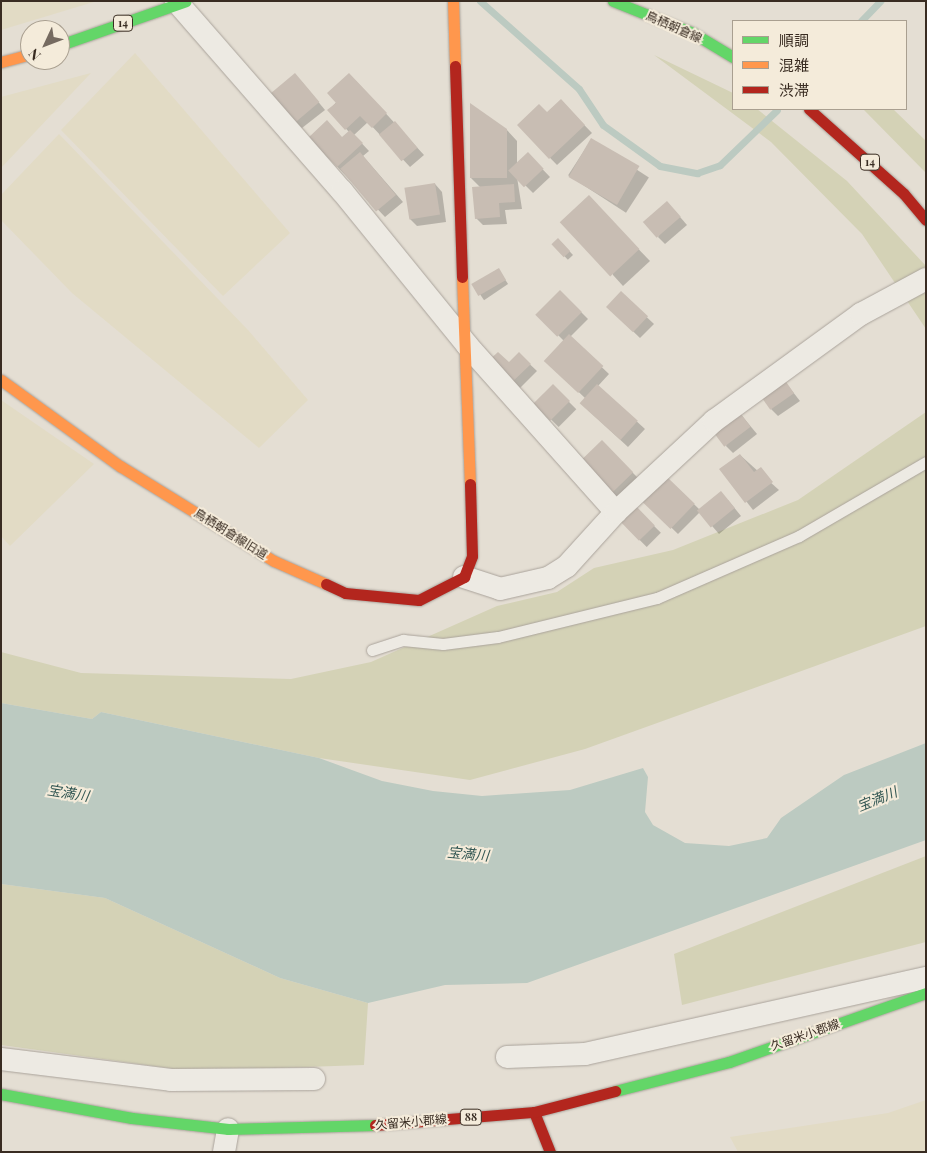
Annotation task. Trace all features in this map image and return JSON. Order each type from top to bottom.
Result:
[{"type":"main road","points":[[453,1],[467,345],[468,567]]},
{"type":"main road","name":"鳥栖朝倉線","points":[[613,1],[693,33],[732,56]]},
{"type":"main road","name":"14","points":[[70,40],[180,2]]},
{"type":"main road","points":[[1,62],[20,57]]},
{"type":"main road","name":"14","points":[[810,110],[904,194],[926,220]]},
{"type":"main road","name":"鳥栖朝倉線旧道","points":[[1,380],[128,471],[274,561],[345,593],[420,600],[442,592],[468,567]]},
{"type":"main road","name":"久留米小郡線","points":[[1,1094],[132,1118],[228,1129],[324,1129],[534,1112],[729,1062],[926,993]]},
{"type":"main road","points":[[534,1112],[550,1152]]},
{"type":"street","points":[[180,2],[354,206],[467,345],[616,512]]},
{"type":"street","points":[[468,567],[500,589],[548,578],[567,566],[616,512],[714,421],[861,314],[926,279]]},
{"type":"street","points":[[507,1057],[585,1054],[926,978]]},
{"type":"street","points":[[1,1059],[171,1080],[314,1079]]},
{"type":"street","points":[[224,1152],[228,1129]]},
{"type":"lane","points":[[372,650],[403,640],[443,644],[498,637],[657,598],[799,536],[926,462]]},
{"type":"shaded area","points":[[1,1],[97,1],[34,20],[20,20],[20,24],[1,30]]},
{"type":"shaded area","points":[[135,53],[290,233],[223,296],[61,130]]},
{"type":"shaded area","points":[[654,55],[732,93],[732,110],[758,110],[847,181],[926,266],[926,329],[862,234],[771,142]]},
{"type":"shaded area","points":[[91,73],[1,168],[1,97]]},
{"type":"shaded area","points":[[864,110],[894,110],[926,141],[926,173]]},
{"type":"shaded area","points":[[59,134],[248,330],[308,400],[259,448],[72,293],[1,220],[1,195]]},
{"type":"shaded area","points":[[1,400],[94,464],[10,546],[1,536]]},
{"type":"shaded area","points":[[926,412],[926,626],[585,749],[470,780],[319,758],[101,712],[92,719],[1,703],[1,652],[81,673],[291,679],[371,662],[497,606],[557,592],[594,568],[673,550],[798,500]]},
{"type":"shaded area","points":[[926,856],[926,942],[682,1005],[674,954]]},
{"type":"shaded area","points":[[1,884],[105,898],[280,978],[368,1003],[364,1065],[190,1071],[1,1045]]},
{"type":"shaded area","points":[[926,1100],[926,1152],[738,1152],[730,1137],[888,1113]]},
{"type":"water","name":"宝満川","points":[[1,703],[92,719],[101,712],[319,758],[382,781],[433,791],[482,796],[570,790],[643,768],[648,777],[645,812],[653,825],[685,843],[729,846],[767,838],[781,818],[844,775],[926,743],[926,840],[527,983],[445,985],[368,1003],[280,978],[105,898],[1,884]]},
{"type":"building","points":[[295,73],[319,102],[295,123],[270,94]]},
{"type":"building","points":[[349,73],[387,113],[372,128],[360,116],[345,130],[327,110],[336,103],[327,93]]},
{"type":"building","points":[[561,99],[585,125],[549,159],[517,125],[539,104],[547,112]]},
{"type":"building","points":[[470,103],[507,129],[507,178],[470,178]]},
{"type":"building","points":[[327,120],[342,137],[350,130],[363,143],[337,167],[308,138]]},
{"type":"building","points":[[395,121],[417,148],[401,161],[379,134]]},
{"type":"building","points":[[591,138],[639,166],[617,205],[568,177]]},
{"type":"building","points":[[360,152],[396,195],[376,212],[340,169]]},
{"type":"building","points":[[528,152],[544,169],[524,187],[508,170]]},
{"type":"building","points":[[435,183],[440,215],[409,219],[404,188]]},
{"type":"building","points":[[514,184],[515,202],[499,203],[500,217],[475,219],[472,187]]},
{"type":"building","points":[[589,195],[639,249],[610,276],[560,222]]},
{"type":"building","points":[[667,201],[681,217],[657,238],[643,222]]},
{"type":"building","points":[[558,238],[570,251],[564,257],[551,244]]},
{"type":"building","points":[[499,268],[506,280],[478,296],[471,284]]},
{"type":"building","points":[[560,290],[582,312],[557,337],[535,315]]},
{"type":"building","points":[[621,291],[648,316],[633,332],[606,307]]},
{"type":"building","points":[[569,334],[603,366],[578,393],[544,361]]},
{"type":"building","points":[[498,352],[509,362],[519,352],[531,364],[509,385],[487,362]]},
{"type":"building","points":[[782,376],[794,393],[770,410],[758,393]]},
{"type":"building","points":[[553,384],[570,401],[550,421],[533,404]]},
{"type":"building","points":[[597,384],[638,421],[620,440],[580,403]]},
{"type":"building","points":[[738,410],[751,427],[724,447],[712,430]]},
{"type":"building","points":[[602,440],[633,472],[610,495],[578,463]]},
{"type":"building","points":[[740,454],[754,472],[761,467],[773,482],[745,503],[719,469]]},
{"type":"building","points":[[666,476],[695,504],[670,529],[642,501]]},
{"type":"building","points":[[721,491],[735,508],[711,528],[697,511]]},
{"type":"building","points":[[634,504],[655,526],[639,541],[618,519]]},
{"type":"waterway","points":[[480,1],[579,89],[603,125],[660,166],[697,173],[720,165],[777,110]]},
{"type":"waterway","points":[[862,20],[880,1]]},
{"type":"traffic: fast","points":[[70,42],[186,1]]},
{"type":"traffic: fast","points":[[613,1],[693,33],[732,56]]},
{"type":"traffic: fast","points":[[615,1091],[729,1062],[926,993]]},
{"type":"traffic: fast","points":[[1,1094],[132,1118],[228,1129],[375,1125]]},
{"type":"traffic: slow","points":[[453,1],[455,66]]},
{"type":"traffic: slow","points":[[1,62],[20,57]]},
{"type":"traffic: slow","points":[[462,277],[470,484]]},
{"type":"traffic: slow","points":[[1,380],[120,466],[274,561],[326,584]]},
{"type":"traffic: jam","points":[[455,66],[462,277]]},
{"type":"traffic: jam","points":[[810,110],[904,194],[926,220]]},
{"type":"traffic: jam","points":[[326,584],[345,593],[419,600],[464,577],[472,556],[470,484]]},
{"type":"traffic: jam","points":[[375,1125],[534,1112],[615,1091]]},
{"type":"traffic: jam","points":[[534,1112],[550,1152]]}]
